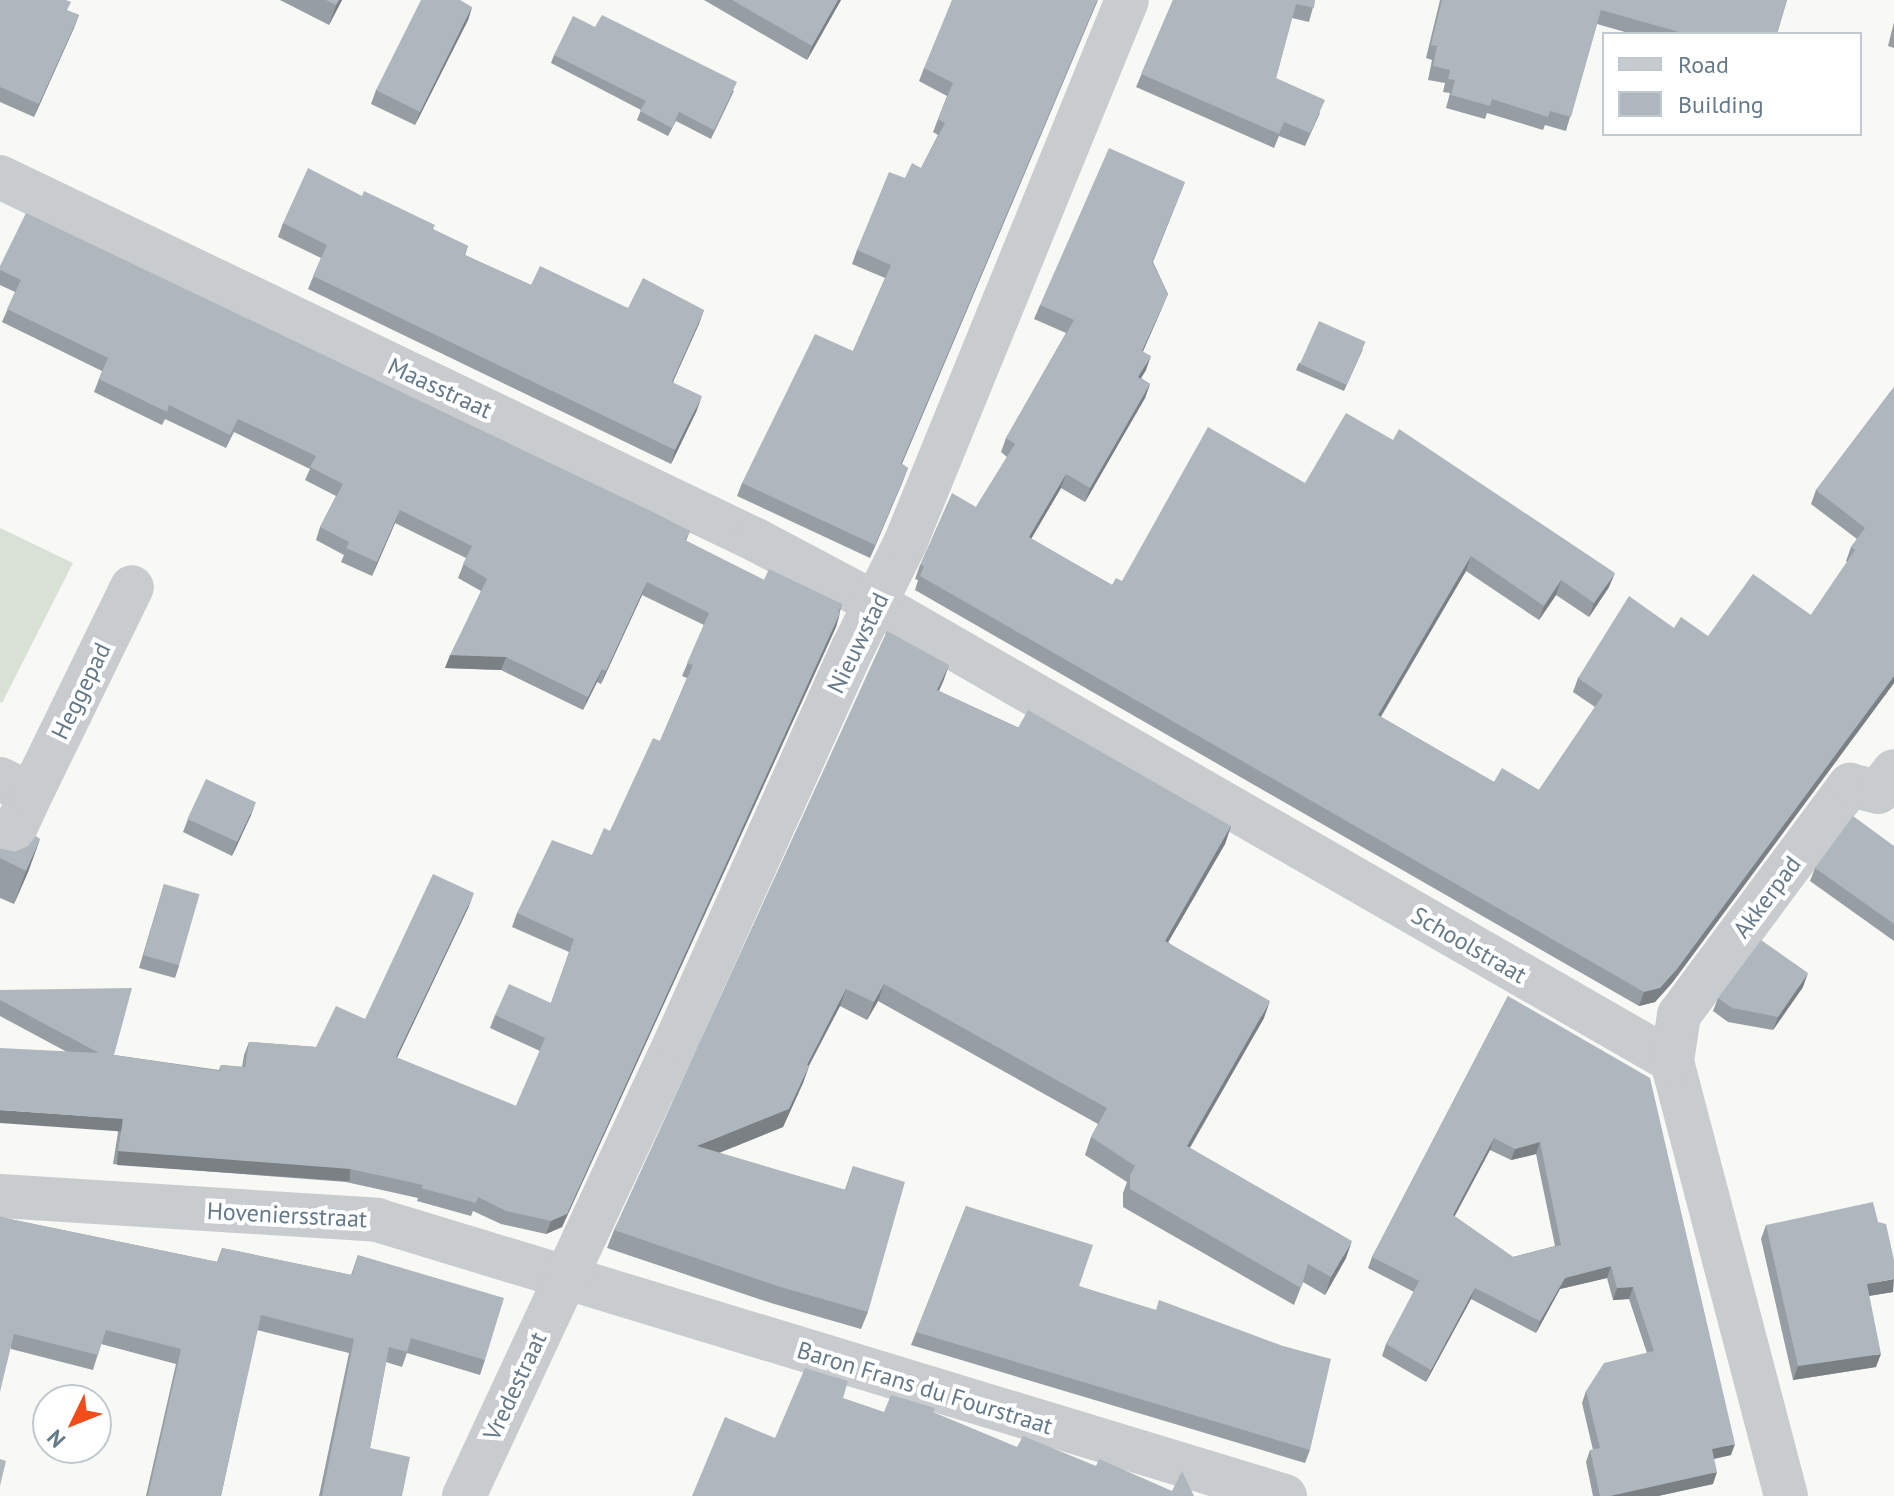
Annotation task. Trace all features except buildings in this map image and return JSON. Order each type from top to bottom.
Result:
[{"type":"street","name":"Nieuwstad","points":[[566,1277],[853,648],[877,604],[1127,0]]},
{"type":"street","name":"Maasstraat","points":[[0,177],[756,540],[877,604]]},
{"type":"street","name":"Heggepad","points":[[0,861],[16,787],[132,587]]},
{"type":"street","name":"Schoolstraat","points":[[877,604],[1672,1061]]},
{"type":"street","name":"Akkerpad","points":[[1672,1061],[1679,1015],[1850,785],[1878,792],[1894,771]]},
{"type":"street","points":[[1672,1061],[1786,1496]]},
{"type":"street","name":"Hoveniersstraat","points":[[0,1196],[377,1220],[566,1277]]},
{"type":"street","name":"Baron Frans du Fourstraat","points":[[566,1277],[1259,1493]]},
{"type":"street","name":"Vredestraat","points":[[464,1496],[566,1277]]},
{"type":"shaded area","points":[[0,528],[73,563],[2,703],[0,702]]}]
